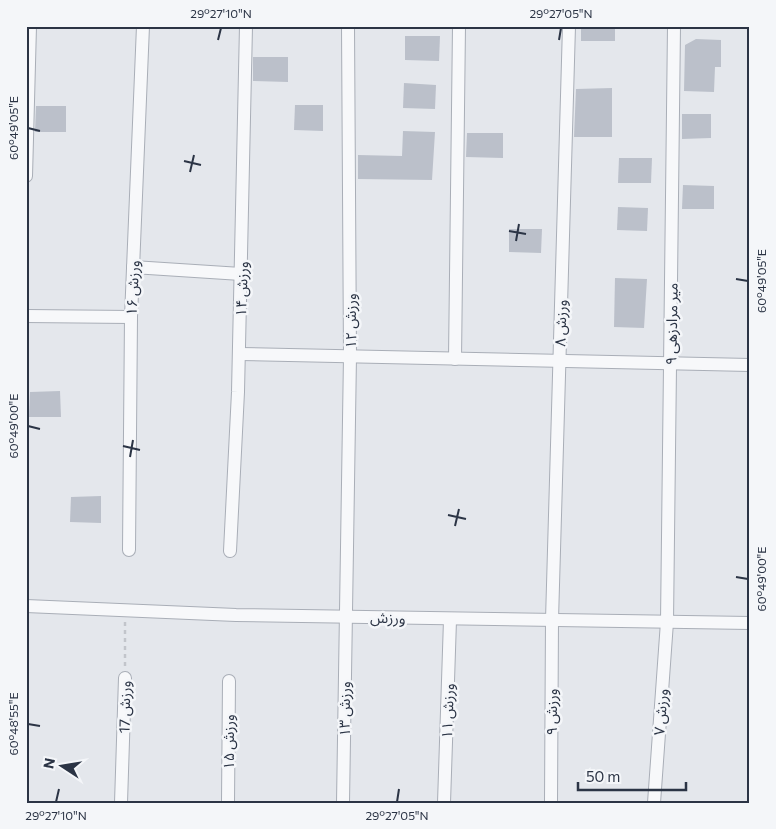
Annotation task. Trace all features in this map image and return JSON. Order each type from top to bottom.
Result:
[{"type":"street","points":[[26,176],[30,26]]},
{"type":"street","name":"ورزش ۱۶","points":[[129,550],[131,317],[143,26]]},
{"type":"street","name":"ورزش ۱۴","points":[[230,551],[239,354],[246,26]]},
{"type":"street","name":"ورزش ۱۲","points":[[344,616],[350,356],[348,26]]},
{"type":"street","points":[[455,358],[459,26]]},
{"type":"street","name":"ورزش ۸","points":[[552,620],[569,26]]},
{"type":"street","name":"میر مرادزهی ۹","points":[[667,622],[674,26]]},
{"type":"street","points":[[133,267],[241,274]]},
{"type":"street","points":[[26,316],[131,317]]},
{"type":"street","points":[[239,354],[750,365]]},
{"type":"street","name":"ورزش","points":[[26,606],[126,611],[450,620],[750,623]]},
{"type":"street","name":"ورزش ۱۳","points":[[343,803],[344,616]]},
{"type":"street","name":"ورزش ۱۱","points":[[444,803],[450,620]]},
{"type":"street","name":"ورزش ۹","points":[[551,803],[552,620]]},
{"type":"street","name":"ورزش ۷","points":[[654,803],[667,622]]},
{"type":"street","name":"ورزش 17","points":[[121,803],[124,678]]},
{"type":"street","name":"ورزش ۱۵","points":[[228,803],[229,681]]},
{"type":"path","name":"ورزش 17","points":[[124,678],[126,611]]},
{"type":"building","points":[[581,26],[615,26],[615,41],[581,41]]},
{"type":"building","points":[[405,36],[440,36],[439,61],[405,60]]},
{"type":"building","points":[[696,39],[721,40],[721,67],[715,67],[714,92],[684,91],[685,45]]},
{"type":"building","points":[[253,57],[288,57],[288,82],[253,81]]},
{"type":"building","points":[[404,83],[436,85],[435,109],[403,108]]},
{"type":"building","points":[[612,88],[612,137],[574,137],[576,89]]},
{"type":"building","points":[[295,105],[323,105],[323,131],[294,130]]},
{"type":"building","points":[[36,106],[66,106],[66,132],[35,132]]},
{"type":"building","points":[[682,114],[711,114],[711,138],[682,139]]},
{"type":"building","points":[[403,131],[435,132],[432,180],[358,179],[358,155],[402,156]]},
{"type":"building","points":[[467,133],[503,133],[503,158],[466,157]]},
{"type":"building","points":[[619,158],[652,158],[651,183],[618,183]]},
{"type":"building","points":[[683,185],[714,186],[714,209],[682,209]]},
{"type":"building","points":[[618,207],[648,208],[647,231],[617,230]]},
{"type":"building","points":[[509,229],[542,229],[541,253],[509,252]]},
{"type":"building","points":[[615,278],[647,279],[644,328],[614,327]]},
{"type":"building","points":[[60,391],[61,417],[29,417],[30,392]]},
{"type":"building","points":[[101,496],[101,523],[70,522],[71,497]]}]
